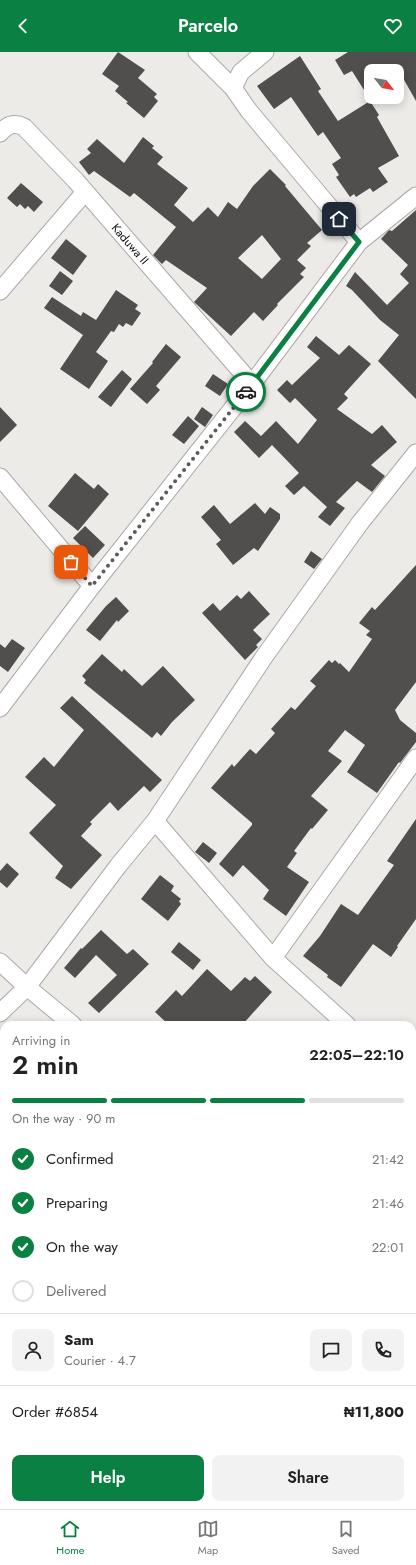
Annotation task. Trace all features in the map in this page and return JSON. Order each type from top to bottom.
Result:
[{"type":"street","points":[[197,52],[233,88],[249,111],[359,242]]},
{"type":"street","points":[[233,88],[241,72],[265,52]]},
{"type":"street","name":"Kaduwa II","points":[[0,133],[10,125],[18,124],[24,127],[85,192],[252,384]]},
{"type":"street","points":[[0,291],[85,192]]},
{"type":"street","points":[[0,708],[92,586],[252,384],[359,242],[416,196]]},
{"type":"street","points":[[0,1013],[27,987],[118,866],[155,821],[268,651],[360,523],[416,453]]},
{"type":"street","points":[[0,477],[92,586]]},
{"type":"street","points":[[273,958],[416,758]]},
{"type":"street","points":[[155,821],[273,958],[343,1021]]},
{"type":"street","points":[[0,962],[27,987],[68,1021]]},
{"type":"building","points":[[118,52],[145,70],[138,78],[157,94],[154,97],[158,101],[144,118],[126,103],[128,102],[115,91],[119,86],[102,74]]},
{"type":"building","points":[[348,52],[416,52],[416,101],[404,80],[404,64],[364,64],[364,90],[352,71],[344,75],[335,60]]},
{"type":"building","points":[[300,56],[321,89],[318,91],[338,121],[365,104],[372,104],[379,115],[377,117],[399,156],[378,168],[388,182],[373,192],[370,188],[356,197],[354,194],[350,197],[336,177],[339,175],[332,164],[341,158],[323,132],[318,136],[291,97],[274,109],[257,86]]},
{"type":"building","points":[[143,137],[154,146],[152,148],[163,157],[157,164],[188,188],[174,205],[193,222],[208,207],[218,217],[228,202],[237,209],[253,186],[270,169],[286,185],[285,186],[322,230],[307,243],[311,246],[297,260],[306,268],[300,274],[304,277],[277,304],[278,305],[263,321],[254,312],[231,336],[194,302],[207,288],[166,260],[162,264],[153,255],[176,227],[134,193],[130,197],[94,171],[89,175],[79,162],[91,153],[87,149],[97,139],[124,163]],"holes":[[[262,235],[281,259],[262,279],[238,258]]]},
{"type":"building","points":[[21,183],[43,202],[34,212],[28,206],[25,209],[20,204],[17,207],[7,198]]},
{"type":"building","points":[[416,210],[416,399],[378,361],[399,335],[380,320],[352,290],[346,286],[355,272],[387,305],[409,283],[400,274],[408,265],[381,239],[389,230],[392,231]]},
{"type":"building","points":[[66,239],[87,256],[73,275],[51,258]]},
{"type":"building","points":[[60,271],[73,281],[62,295],[49,286]]},
{"type":"building","points":[[116,290],[138,305],[135,309],[141,313],[132,326],[126,323],[123,327],[119,324],[114,332],[111,331],[96,352],[108,361],[89,389],[60,369],[83,335],[44,308],[52,297],[81,316],[83,312],[96,320]]},
{"type":"building","points":[[316,336],[339,355],[349,345],[371,364],[344,394],[348,398],[337,409],[372,434],[382,425],[397,442],[371,465],[385,476],[372,492],[357,481],[336,502],[345,508],[330,526],[318,517],[327,507],[304,486],[294,495],[285,486],[299,473],[272,445],[259,458],[234,432],[245,421],[261,436],[276,421],[298,444],[317,420],[295,398],[290,403],[277,390],[287,380],[292,385],[320,358],[307,347]]},
{"type":"building","points":[[166,344],[181,357],[156,386],[160,390],[147,404],[130,389],[153,363],[152,362]]},
{"type":"building","points":[[122,370],[132,379],[111,407],[98,397]]},
{"type":"building","points":[[213,374],[228,384],[220,396],[205,386]]},
{"type":"building","points":[[0,407],[17,425],[0,442]]},
{"type":"building","points":[[202,407],[213,415],[205,427],[194,419]]},
{"type":"building","points":[[188,416],[199,426],[184,444],[172,435]]},
{"type":"building","points":[[75,473],[94,489],[98,484],[109,494],[78,531],[48,506]]},
{"type":"building","points":[[255,503],[265,514],[270,507],[280,514],[280,519],[258,551],[254,548],[233,565],[216,544],[221,540],[201,517],[214,505],[230,524]]},
{"type":"building","points":[[85,526],[105,545],[93,558],[73,538]]},
{"type":"building","points":[[311,551],[322,559],[314,569],[304,562]]},
{"type":"building","points":[[416,565],[416,682],[395,710],[400,720],[416,733],[416,742],[400,763],[399,762],[377,793],[347,772],[365,745],[345,730],[328,751],[342,761],[311,796],[328,810],[312,829],[311,828],[294,851],[297,853],[287,867],[309,882],[286,916],[263,899],[269,890],[243,865],[233,877],[219,864],[252,825],[252,823],[211,788],[232,764],[234,767],[250,749],[256,754],[275,733],[271,729],[291,707],[295,710],[316,686],[310,681],[329,660],[332,663],[335,660],[339,664],[340,663],[349,672],[372,639],[366,635],[370,631],[359,623],[372,607],[375,610]]},
{"type":"building","points":[[249,591],[270,614],[253,630],[262,639],[256,645],[258,647],[245,660],[202,613],[213,603],[220,611],[237,595],[241,599]]},
{"type":"building","points":[[116,597],[129,611],[118,622],[117,620],[100,641],[86,630],[106,606]]},
{"type":"building","points":[[12,639],[25,648],[8,672],[0,666],[0,644],[5,648]]},
{"type":"building","points":[[102,654],[122,672],[124,669],[142,686],[163,666],[195,700],[172,722],[161,736],[157,732],[152,738],[84,683],[86,680],[82,676]]},
{"type":"building","points":[[72,696],[162,780],[150,792],[144,786],[118,811],[110,802],[90,822],[92,824],[81,836],[102,855],[71,889],[55,878],[63,866],[29,833],[56,805],[25,777],[44,757],[54,767],[84,730],[60,708]]},
{"type":"building","points":[[416,819],[416,919],[391,957],[373,944],[341,987],[303,956],[320,936],[341,904],[358,915],[394,865],[387,861]]},
{"type":"building","points":[[203,842],[217,853],[209,863],[195,852]]},
{"type":"building","points":[[7,863],[19,874],[7,888],[0,882],[0,871]]},
{"type":"building","points":[[160,875],[174,886],[171,891],[181,899],[179,901],[181,904],[168,921],[141,899]]},
{"type":"building","points":[[101,930],[127,954],[133,949],[149,964],[99,1013],[88,1003],[117,975],[96,955],[75,978],[64,968],[81,948],[82,949]]},
{"type":"building","points":[[179,942],[201,960],[193,970],[171,952]]},
{"type":"building","points":[[207,969],[231,991],[245,977],[250,981],[255,976],[272,992],[246,1021],[165,1021],[155,1012],[176,990],[182,996]]},
{"type":"way so far","points":[[71,562],[92,586],[246,392]]},
{"type":"route","points":[[246,392],[359,242],[339,219]]}]
